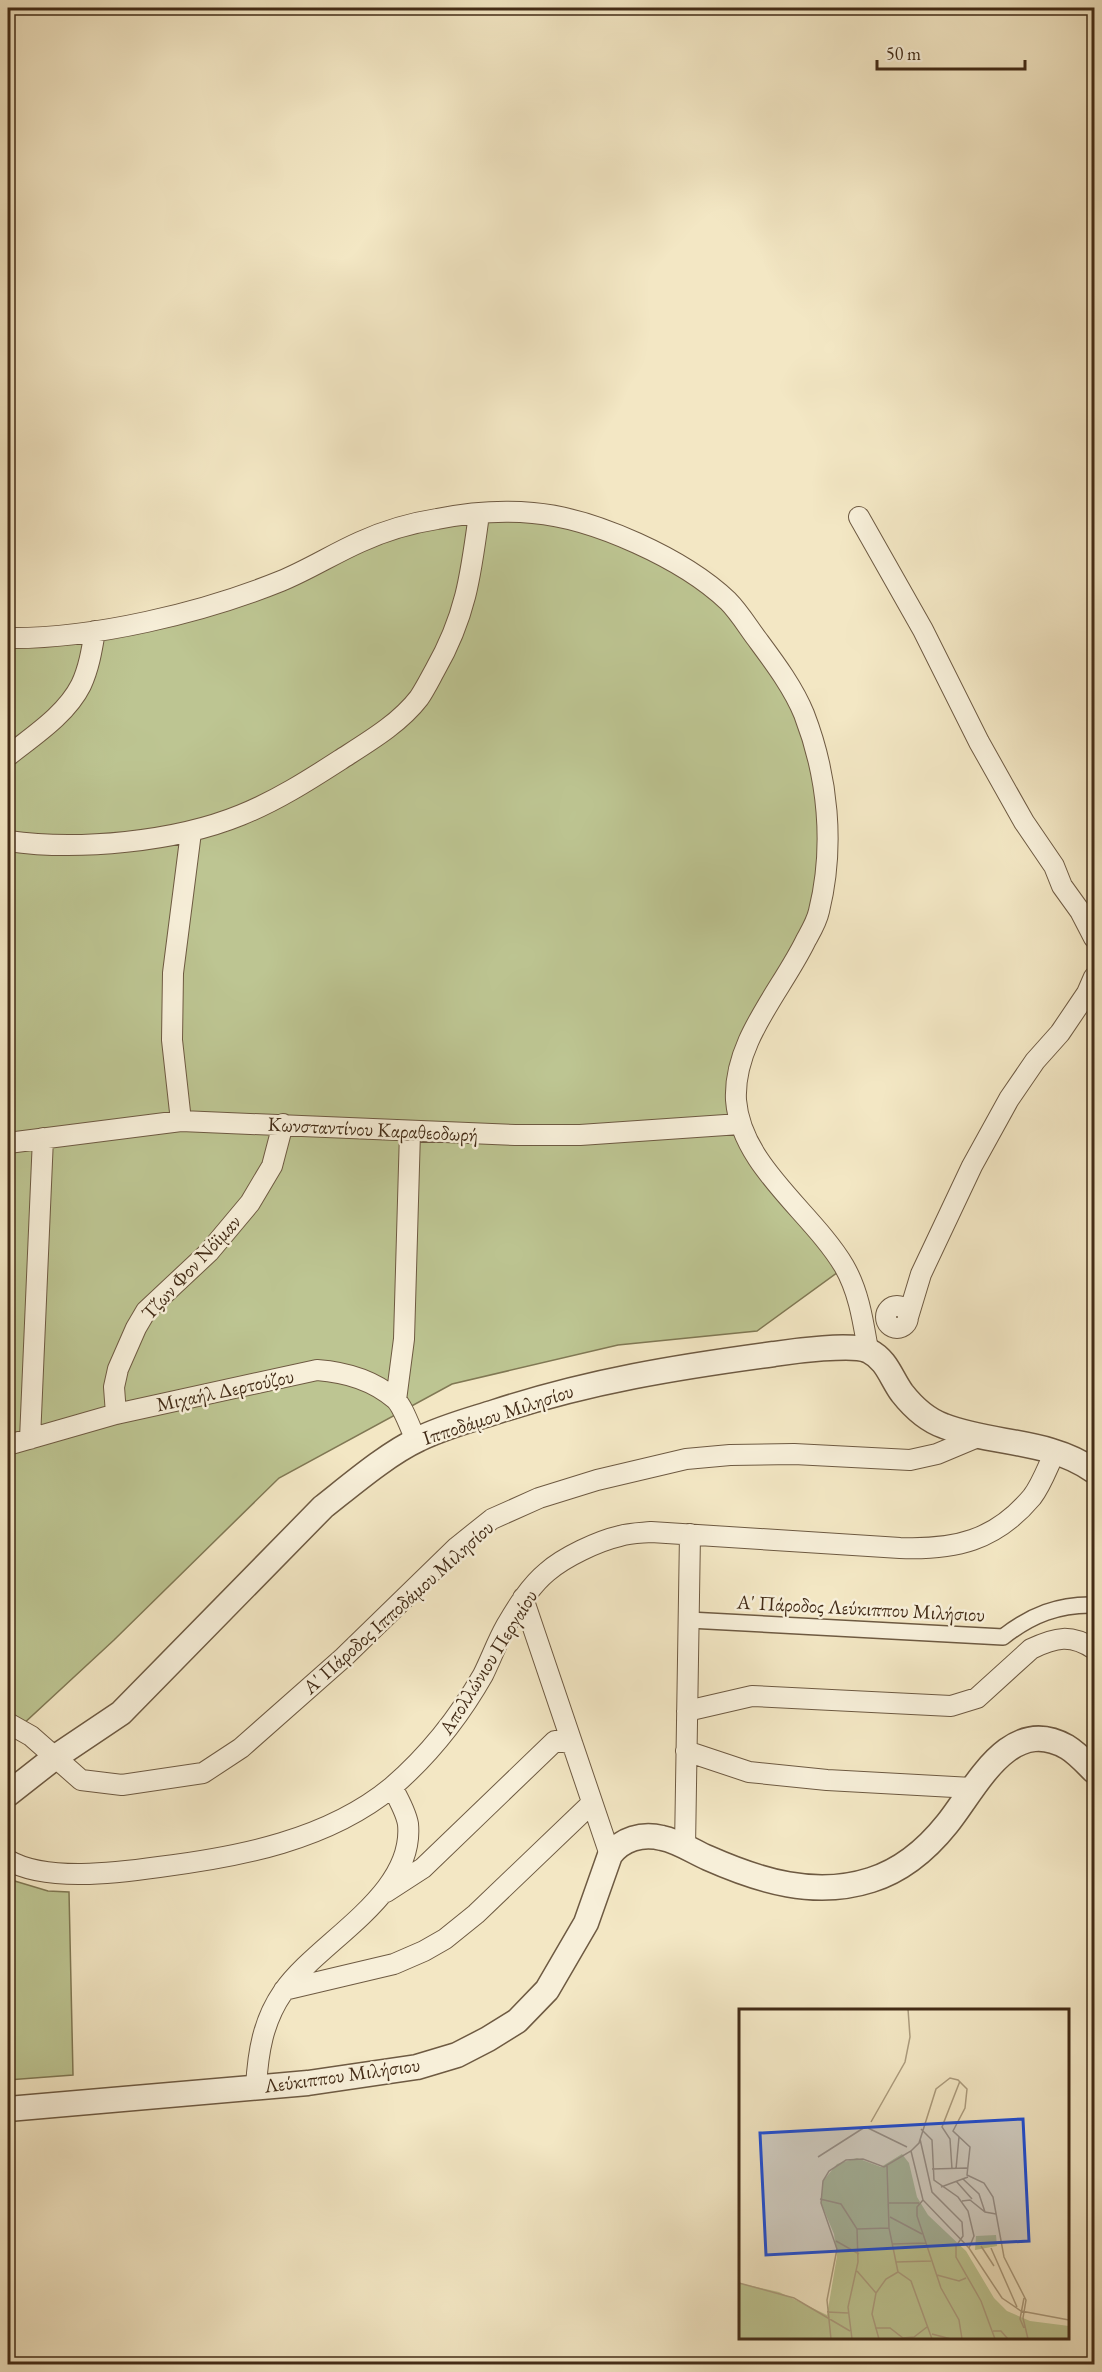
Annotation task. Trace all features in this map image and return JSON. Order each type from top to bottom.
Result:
[{"type":"street","points":[[8,639],[95,631],[153,620],[222,602],[283,580],[363,540],[437,519],[479,514],[534,513],[580,523],[640,544],[685,568],[729,602],[784,678],[803,713],[819,766],[828,818],[828,861],[819,915],[795,964],[764,1011],[750,1040],[739,1071],[736,1097],[740,1124],[763,1166],[818,1230],[845,1267],[860,1302],[868,1350],[890,1369],[901,1391],[926,1417],[952,1430],[1031,1444],[1085,1464],[1095,1471]]},
{"type":"street","points":[[8,841],[57,845],[112,842],[191,832],[242,815],[301,785],[383,732],[418,698],[450,643],[464,606],[479,514]]},
{"type":"street","points":[[859,517],[923,630],[979,742],[1024,822],[1054,866],[1062,886],[1080,911],[1095,938]]},
{"type":"street","points":[[8,756],[61,712],[80,686],[90,662],[95,631]]},
{"type":"street","points":[[181,1121],[172,1040],[173,974],[191,832]]},
{"type":"street","points":[[1054,866],[1072,880],[1095,908]]},
{"type":"street","points":[[868,1350],[897,1316],[921,1274],[972,1166],[1009,1099],[1035,1060],[1060,1033],[1095,977]]},
{"type":"street","points":[[1060,1033],[1095,1007]]},
{"type":"street","name":"Κωνσταντίνου Καραθεοδωρή","points":[[8,1143],[181,1121],[283,1124],[410,1132],[580,1135],[740,1124]]},
{"type":"street","name":"Τζων Φον Νόϊμαν","points":[[116,1414],[114,1387],[118,1369],[136,1328],[146,1311],[208,1252],[250,1203],[272,1166],[283,1124]]},
{"type":"street","points":[[410,1132],[404,1339],[396,1400],[416,1440]]},
{"type":"street","points":[[30,1438],[43,1138]]},
{"type":"street","name":"Ιπποδάμου Μιλησίου","points":[[8,1794],[54,1758],[121,1713],[322,1507],[416,1440],[447,1427],[534,1400],[638,1374],[694,1364],[828,1347],[868,1350]]},
{"type":"street","name":"Μιχαήλ Δερτούζου","points":[[8,1445],[116,1414],[317,1370],[339,1372],[361,1378],[396,1400]]},
{"type":"street","name":"Α' Πάροδος Ιπποδάμου Μιλησίου","points":[[8,1723],[31,1736],[81,1780],[122,1785],[203,1773],[241,1748],[344,1657],[474,1533],[492,1519],[540,1498],[597,1480],[686,1459],[729,1455],[794,1454],[910,1460],[938,1454],[980,1436]]},
{"type":"street","name":"Απολλώνιου Περγαίου","points":[[8,1860],[35,1870],[127,1871],[185,1864],[237,1854],[321,1829],[354,1813],[392,1787],[433,1747],[453,1722],[483,1674],[505,1627],[523,1598],[547,1572],[594,1545],[620,1535],[651,1532],[900,1548],[931,1549],[956,1546],[985,1535],[1003,1524],[1033,1496],[1055,1452]]},
{"type":"street","points":[[685,1848],[690,1534]]},
{"type":"street","points":[[523,1598],[610,1855],[626,1840],[644,1837],[663,1838],[736,1870],[770,1880],[803,1888],[837,1888],[871,1880],[900,1868],[926,1847],[947,1824],[989,1767],[1010,1746],[1026,1741],[1046,1740],[1067,1747],[1095,1772]]},
{"type":"street","name":"Α' Πάροδος Λεύκιππου Μιλήσιου","points":[[689,1620],[1003,1637],[1042,1612],[1082,1604],[1095,1605]]},
{"type":"street","points":[[687,1711],[752,1696],[951,1706],[977,1698],[1031,1649],[1042,1644],[1065,1638],[1081,1641],[1095,1649]]},
{"type":"street","points":[[379,1897],[423,1868],[555,1741],[572,1743]]},
{"type":"street","points":[[686,1751],[749,1772],[827,1780],[972,1788]]},
{"type":"street","points":[[256,2087],[257,2062],[263,2033],[273,2008],[284,1990],[321,1952],[352,1926],[379,1897],[402,1861],[408,1845],[408,1822],[392,1787]]},
{"type":"street","points":[[284,1990],[394,1964],[446,1939],[476,1914],[592,1803]]},
{"type":"street","name":"Λεύκιππου Μιλήσιου","points":[[8,2109],[308,2083],[417,2067],[457,2055],[517,2021],[547,1990],[586,1923],[610,1855]]},
{"type":"green space","points":[[534,513],[685,568],[762,645],[819,766],[818,915],[750,1040],[740,1124],[845,1267],[757,1331],[618,1345],[452,1384],[279,1478],[114,1640],[8,1738],[8,638],[153,620],[363,540]]},
{"type":"green space","points":[[8,1879],[48,1891],[69,1892],[73,2075],[8,2080]]}]
